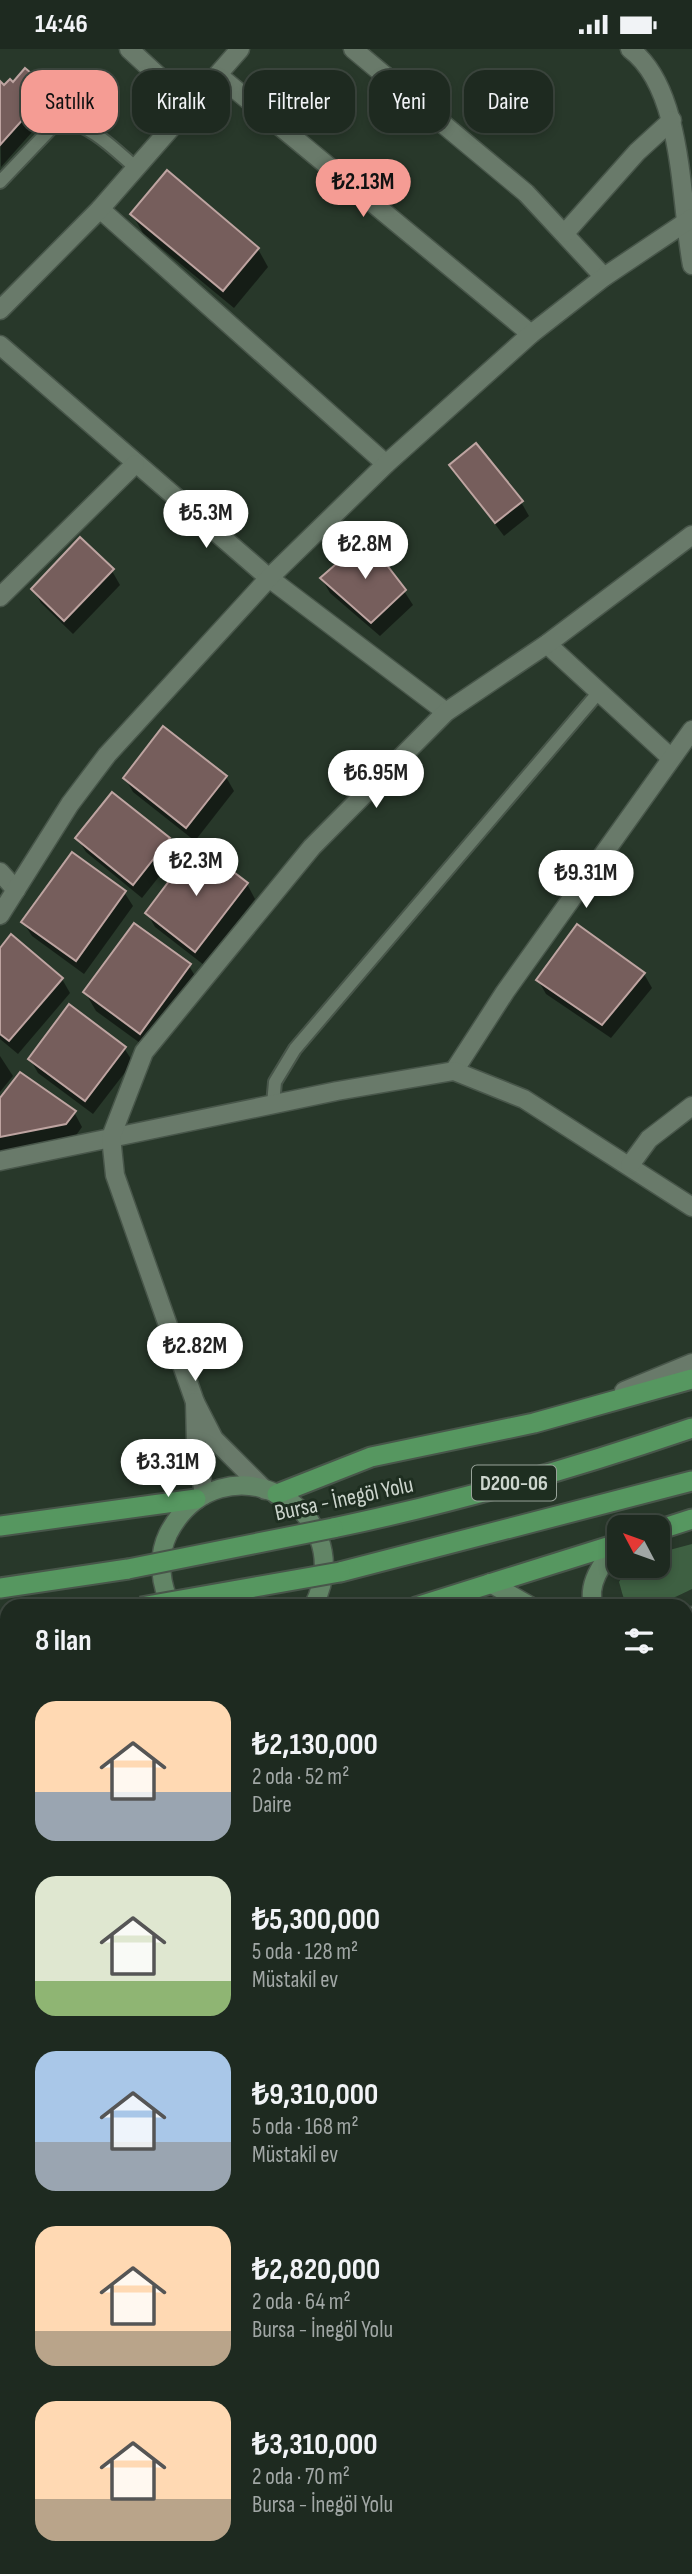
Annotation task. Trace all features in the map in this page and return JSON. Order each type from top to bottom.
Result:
[{"type":"highway","points":[[271,1492],[371,1457],[570,1413],[692,1379]]},
{"type":"highway","name":"Bursa - İnegöl Yolu","points":[[0,1588],[128,1569],[394,1515],[533,1477],[692,1428]]},
{"type":"highway","name":"D200-06","points":[[186,1599],[340,1572],[692,1481]]},
{"type":"highway","points":[[0,1525],[200,1497]]},
{"type":"highway","points":[[670,1526],[692,1519]]},
{"type":"highway","points":[[441,1599],[607,1547]]},
{"type":"main road","points":[[168,1599],[161,1568],[165,1541],[177,1517],[200,1497],[220,1487],[248,1484],[297,1505],[314,1526],[323,1552],[324,1579],[316,1599]]},
{"type":"main road","points":[[591,1599],[595,1579],[607,1561]]},
{"type":"main road","points":[[490,1583],[518,1599]]},
{"type":"street","points":[[129,49],[152,70]]},
{"type":"street","points":[[223,70],[240,49]]},
{"type":"street","points":[[353,49],[526,193],[604,277]]},
{"type":"street","points":[[630,49],[657,80],[672,120],[692,265]]},
{"type":"street","points":[[230,84],[531,334]]},
{"type":"street","points":[[565,233],[637,152],[672,120]]},
{"type":"street","points":[[0,310],[100,209],[167,133]]},
{"type":"street","points":[[100,209],[386,464]]},
{"type":"street","points":[[0,915],[70,804],[107,755],[269,579],[386,464],[531,334],[604,277],[688,222]]},
{"type":"street","points":[[0,345],[269,579],[446,712]]},
{"type":"street","points":[[0,597],[135,464]]},
{"type":"street","points":[[271,1492],[214,1439],[195,1402],[115,1175],[111,1137],[145,1052],[312,846],[446,712],[547,644],[692,535]]},
{"type":"street","points":[[547,644],[670,757]]},
{"type":"street","points":[[454,1071],[505,992],[670,757],[692,730]]},
{"type":"street","points":[[0,872],[16,890]]},
{"type":"street","points":[[0,1161],[274,1104],[454,1071],[524,1099],[692,1207]]},
{"type":"street","points":[[630,1165],[649,1139],[692,1106]]},
{"type":"street","points":[[570,1413],[692,1363]]},
{"type":"street","points":[[195,1402],[200,1497]]},
{"type":"lane","points":[[0,182],[60,120],[73,121],[106,141],[136,168]]},
{"type":"lane","points":[[274,1104],[275,1082],[295,1049],[599,692]]},
{"type":"green space","points":[[692,1544],[692,1589],[671,1599],[624,1599],[619,1582],[621,1579],[670,1579],[670,1550]]},
{"type":"building","points":[[21,73],[21,121],[0,145],[0,81],[4,85],[10,79],[13,82]]},
{"type":"building","points":[[167,170],[259,248],[223,291],[130,214]]},
{"type":"building","points":[[476,443],[523,501],[495,523],[449,465]]},
{"type":"building","points":[[80,537],[114,569],[64,621],[31,589]]},
{"type":"building","points":[[366,538],[406,590],[371,623],[320,578]]},
{"type":"building","points":[[163,726],[227,776],[186,828],[123,778]]},
{"type":"building","points":[[112,792],[170,838],[133,885],[75,838]]},
{"type":"building","points":[[197,844],[248,883],[195,952],[145,913]]},
{"type":"building","points":[[72,852],[126,891],[76,961],[21,922]]},
{"type":"building","points":[[134,923],[191,964],[140,1034],[83,992]]},
{"type":"building","points":[[577,924],[645,973],[602,1025],[536,980]]},
{"type":"building","points":[[11,934],[63,978],[9,1041],[0,1034],[0,948]]},
{"type":"building","points":[[69,1004],[126,1047],[85,1101],[28,1059]]},
{"type":"building","points":[[20,1072],[76,1111],[66,1124],[0,1137],[0,1098]]}]
